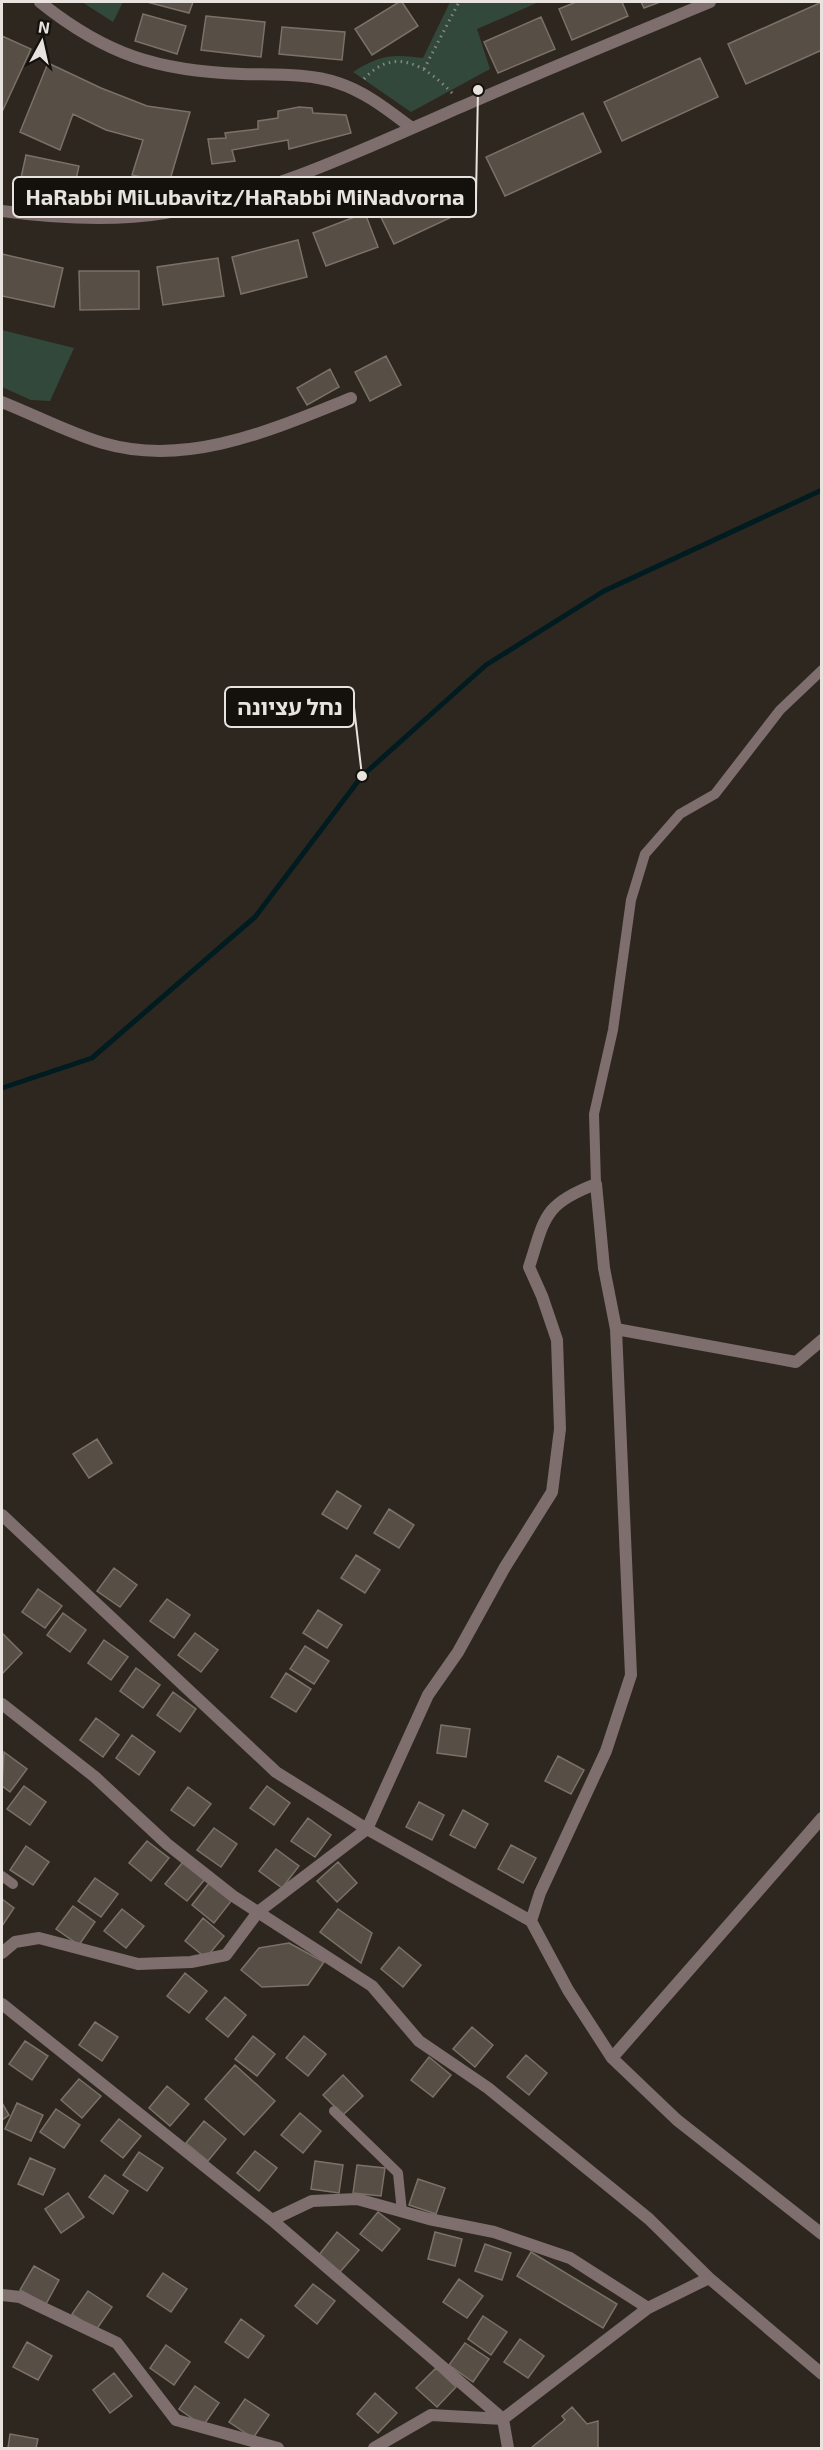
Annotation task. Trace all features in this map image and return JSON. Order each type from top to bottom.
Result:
[{"type":"street","points":[[40,2],[98,42],[121,54],[160,66],[196,72],[336,82],[355,89],[412,128]]},
{"type":"street","points":[[2,212],[95,218],[163,213],[262,188],[327,166],[464,105],[710,2]]},
{"type":"street","points":[[2,402],[104,444],[157,451],[223,444],[279,426],[351,398]]},
{"type":"street","points":[[2,1953],[15,1942],[39,1938],[138,1964],[191,1962],[226,1954],[258,1912],[367,1829],[428,1695],[458,1652],[505,1567],[552,1492],[560,1429],[557,1340],[529,1267],[545,1217],[567,1195],[596,1184],[604,1268],[616,1329],[631,1675],[606,1751],[540,1893],[531,1921]]},
{"type":"street","points":[[616,1329],[796,1362],[822,1340]]},
{"type":"street","points":[[2,1515],[276,1772],[367,1829],[531,1921],[568,1990],[612,2058],[677,2120],[822,2234]]},
{"type":"street","points":[[2,1704],[95,1777],[167,1844],[233,1896],[372,1986],[419,2041],[488,2088],[632,2205],[709,2278],[822,2374]]},
{"type":"street","points":[[612,2058],[822,1818]]},
{"type":"street","points":[[2,2004],[272,2220],[503,2419],[508,2448]]},
{"type":"street","points":[[272,2220],[312,2201],[357,2199],[402,2212],[494,2232],[570,2258],[648,2308]]},
{"type":"street","points":[[374,2448],[431,2415],[503,2419],[648,2308],[709,2278]]},
{"type":"street","points":[[2,2295],[20,2297],[117,2343],[176,2420],[264,2447],[278,2448]]},
{"type":"lane","points":[[596,1184],[594,1114],[614,1030],[631,900],[645,854],[680,814],[715,794],[780,710],[822,670]]},
{"type":"lane","points":[[2,1876],[13,1884]]},
{"type":"lane","points":[[334,2112],[398,2173],[402,2212]]},
{"type":"path","points":[[423,70],[459,2]]},
{"type":"path","points":[[355,89],[382,64],[402,60],[435,76],[464,105]]},
{"type":"green space","points":[[82,2],[123,2],[113,22]]},
{"type":"green space","points":[[450,2],[539,2],[477,29],[490,69],[411,112],[353,72],[386,57],[423,58]]},
{"type":"green space","points":[[2,330],[74,348],[50,401],[31,400],[2,387]]},
{"type":"building","points":[[147,2],[193,2],[189,13]]},
{"type":"building","points":[[402,2],[418,26],[372,55],[355,29]]},
{"type":"building","points":[[576,2],[622,2],[628,16],[572,40],[559,9]]},
{"type":"building","points":[[641,2],[660,2],[644,8]]},
{"type":"building","points":[[822,2],[822,50],[746,84],[728,44]]},
{"type":"building","points":[[143,14],[186,26],[177,54],[135,41]]},
{"type":"building","points":[[206,16],[265,22],[261,57],[201,50]]},
{"type":"building","points":[[541,17],[555,49],[498,73],[484,42]]},
{"type":"building","points":[[282,27],[345,32],[342,60],[279,54]]},
{"type":"building","points":[[2,36],[31,49],[2,112]]},
{"type":"building","points":[[700,58],[718,97],[622,141],[604,102]]},
{"type":"building","points":[[48,63],[101,88],[147,106],[190,112],[169,183],[132,175],[143,140],[106,130],[73,114],[60,150],[20,132]]},
{"type":"building","points":[[299,107],[312,108],[313,113],[346,115],[351,133],[289,149],[288,140],[232,150],[235,161],[212,164],[208,139],[226,138],[225,133],[258,129],[258,121],[278,118],[278,111]]},
{"type":"building","points":[[583,113],[601,152],[505,196],[486,157]]},
{"type":"building","points":[[26,155],[79,166],[72,198],[19,187]]},
{"type":"building","points":[[437,181],[454,216],[394,244],[377,209]]},
{"type":"building","points":[[365,213],[378,247],[326,266],[313,233]]},
{"type":"building","points":[[298,240],[307,277],[241,294],[232,257]]},
{"type":"building","points":[[2,254],[63,268],[54,307],[2,296]]},
{"type":"building","points":[[218,258],[224,296],[163,305],[157,267]]},
{"type":"building","points":[[79,271],[139,271],[139,309],[80,310]]},
{"type":"building","points":[[386,356],[401,385],[370,401],[355,372]]},
{"type":"building","points":[[330,369],[339,387],[307,405],[297,388]]},
{"type":"building","points":[[97,1439],[112,1463],[89,1478],[73,1454]]},
{"type":"building","points":[[337,1491],[361,1506],[347,1529],[322,1514]]},
{"type":"building","points":[[389,1509],[414,1525],[399,1548],[374,1533]]},
{"type":"building","points":[[356,1555],[380,1570],[365,1593],[341,1578]]},
{"type":"building","points":[[114,1568],[137,1585],[120,1607],[97,1591]]},
{"type":"building","points":[[38,1589],[62,1606],[45,1628],[22,1612]]},
{"type":"building","points":[[167,1599],[190,1615],[174,1638],[150,1621]]},
{"type":"building","points":[[318,1610],[342,1625],[327,1648],[303,1633]]},
{"type":"building","points":[[63,1613],[86,1630],[70,1652],[47,1635]]},
{"type":"building","points":[[2,1633],[22,1653],[3,1673],[2,1672]]},
{"type":"building","points":[[195,1633],[218,1650],[201,1672],[178,1655]]},
{"type":"building","points":[[104,1640],[128,1657],[111,1680],[88,1663]]},
{"type":"building","points":[[305,1646],[329,1661],[314,1684],[290,1669]]},
{"type":"building","points":[[136,1668],[160,1685],[143,1708],[120,1691]]},
{"type":"building","points":[[286,1673],[311,1689],[296,1712],[271,1697]]},
{"type":"building","points":[[173,1692],[196,1709],[180,1732],[157,1715]]},
{"type":"building","points":[[96,1718],[119,1735],[103,1757],[80,1740]]},
{"type":"building","points":[[441,1725],[470,1729],[466,1757],[437,1753]]},
{"type":"building","points":[[132,1735],[155,1752],[139,1775],[116,1758]]},
{"type":"building","points":[[4,1752],[27,1769],[10,1792],[2,1786]]},
{"type":"building","points":[[558,1756],[584,1770],[571,1794],[545,1781]]},
{"type":"building","points":[[24,1786],[46,1802],[30,1825],[7,1809]]},
{"type":"building","points":[[267,1786],[290,1803],[274,1825],[250,1808]]},
{"type":"building","points":[[188,1787],[211,1804],[194,1826],[171,1810]]},
{"type":"building","points":[[419,1802],[444,1815],[432,1840],[406,1827]]},
{"type":"building","points":[[463,1810],[488,1824],[475,1848],[450,1835]]},
{"type":"building","points":[[308,1818],[331,1835],[315,1857],[291,1841]]},
{"type":"building","points":[[214,1828],[237,1844],[221,1867],[197,1850]]},
{"type":"building","points":[[147,1841],[169,1858],[151,1881],[129,1863]]},
{"type":"building","points":[[511,1845],[536,1858],[523,1883],[498,1869]]},
{"type":"building","points":[[26,1846],[49,1862],[33,1885],[10,1870]]},
{"type":"building","points":[[276,1849],[299,1866],[282,1888],[259,1871]]},
{"type":"building","points":[[183,1862],[205,1879],[187,1901],[165,1884]]},
{"type":"building","points":[[338,1862],[357,1883],[337,1902],[317,1881]]},
{"type":"building","points":[[95,1878],[118,1894],[101,1917],[78,1901]]},
{"type":"building","points":[[209,1883],[232,1900],[214,1923],[192,1905]]},
{"type":"building","points":[[2,1899],[14,1908],[2,1926]]},
{"type":"building","points":[[73,1906],[95,1922],[79,1945],[56,1929]]},
{"type":"building","points":[[122,1909],[144,1926],[126,1948],[104,1931]]},
{"type":"building","points":[[338,1909],[372,1933],[361,1963],[320,1932]]},
{"type":"building","points":[[203,1918],[224,1936],[206,1958],[185,1941]]},
{"type":"building","points":[[289,1943],[324,1962],[308,1985],[262,1987],[241,1970],[259,1948]]},
{"type":"building","points":[[399,1947],[421,1965],[403,1987],[381,1969]]},
{"type":"building","points":[[185,1973],[207,1991],[189,2013],[167,1996]]},
{"type":"building","points":[[225,1997],[246,2015],[228,2037],[206,2019]]},
{"type":"building","points":[[95,2022],[118,2037],[102,2061],[79,2045]]},
{"type":"building","points":[[472,2027],[493,2045],[475,2067],[453,2049]]},
{"type":"building","points":[[253,2036],[275,2054],[257,2076],[235,2059]]},
{"type":"building","points":[[304,2036],[326,2054],[308,2076],[286,2058]]},
{"type":"building","points":[[25,2041],[48,2056],[32,2080],[9,2064]]},
{"type":"building","points":[[526,2055],[547,2073],[529,2095],[507,2077]]},
{"type":"building","points":[[429,2057],[451,2075],[433,2097],[411,2080]]},
{"type":"building","points":[[235,2065],[275,2101],[244,2135],[205,2099]]},
{"type":"building","points":[[343,2075],[363,2096],[343,2115],[323,2095]]},
{"type":"building","points":[[79,2079],[101,2096],[82,2118],[61,2100]]},
{"type":"building","points":[[167,2086],[189,2104],[170,2126],[149,2108]]},
{"type":"building","points":[[2,2103],[9,2115],[2,2120]]},
{"type":"building","points":[[17,2103],[43,2115],[31,2141],[5,2129]]},
{"type":"building","points":[[56,2109],[80,2125],[64,2148],[40,2132]]},
{"type":"building","points":[[300,2113],[321,2131],[303,2153],[281,2135]]},
{"type":"building","points":[[119,2119],[141,2136],[123,2158],[101,2141]]},
{"type":"building","points":[[204,2121],[226,2139],[208,2161],[186,2143]]},
{"type":"building","points":[[255,2151],[277,2168],[259,2191],[237,2173]]},
{"type":"building","points":[[139,2152],[163,2168],[147,2191],[123,2175]]},
{"type":"building","points":[[30,2158],[55,2169],[43,2195],[18,2184]]},
{"type":"building","points":[[315,2161],[343,2165],[339,2193],[311,2189]]},
{"type":"building","points":[[357,2165],[385,2168],[381,2196],[353,2193]]},
{"type":"building","points":[[105,2175],[128,2191],[113,2214],[89,2197]]},
{"type":"building","points":[[418,2179],[445,2188],[436,2214],[409,2205]]},
{"type":"building","points":[[68,2193],[84,2217],[61,2233],[45,2209]]},
{"type":"building","points":[[378,2212],[400,2229],[382,2251],[360,2234]]},
{"type":"building","points":[[337,2232],[359,2250],[340,2272],[319,2255]]},
{"type":"building","points":[[435,2232],[462,2239],[455,2266],[428,2259]]},
{"type":"building","points":[[485,2244],[511,2253],[502,2280],[475,2271]]},
{"type":"building","points":[[531,2252],[617,2304],[603,2328],[517,2276]]},
{"type":"building","points":[[34,2266],[59,2280],[46,2304],[20,2290]]},
{"type":"building","points":[[163,2273],[187,2289],[171,2312],[147,2296]]},
{"type":"building","points":[[459,2279],[483,2296],[467,2318],[443,2302]]},
{"type":"building","points":[[313,2284],[335,2301],[317,2324],[295,2306]]},
{"type":"building","points":[[88,2291],[112,2307],[96,2330],[72,2314]]},
{"type":"building","points":[[483,2316],[507,2332],[491,2355],[468,2339]]},
{"type":"building","points":[[241,2319],[264,2336],[248,2358],[225,2342]]},
{"type":"building","points":[[520,2339],[544,2356],[528,2378],[504,2362]]},
{"type":"building","points":[[27,2342],[52,2356],[38,2380],[13,2367]]},
{"type":"building","points":[[465,2343],[489,2359],[473,2382],[449,2365]]},
{"type":"building","points":[[166,2345],[190,2362],[174,2385],[150,2368]]},
{"type":"building","points":[[436,2368],[456,2387],[437,2407],[416,2388]]},
{"type":"building","points":[[114,2373],[132,2396],[110,2413],[93,2390]]},
{"type":"building","points":[[195,2386],[219,2403],[203,2426],[179,2409]]},
{"type":"building","points":[[375,2393],[397,2413],[378,2433],[357,2414]]},
{"type":"building","points":[[245,2399],[269,2415],[253,2438],[229,2422]]},
{"type":"building","points":[[572,2407],[587,2424],[598,2421],[598,2448],[531,2448],[565,2420],[562,2416]]},
{"type":"building","points":[[10,2434],[38,2439],[36,2448],[8,2448]]},
{"type":"waterway","points":[[2,1088],[92,1058],[255,917],[362,776],[486,665],[604,591],[822,490]]},
{"type":"place","name":"HaRabbi MiLubavitz/HaRabbi MiNadvorna","points":[[478,90]]},
{"type":"place","name":"נחל עציונה","points":[[362,776]]}]
